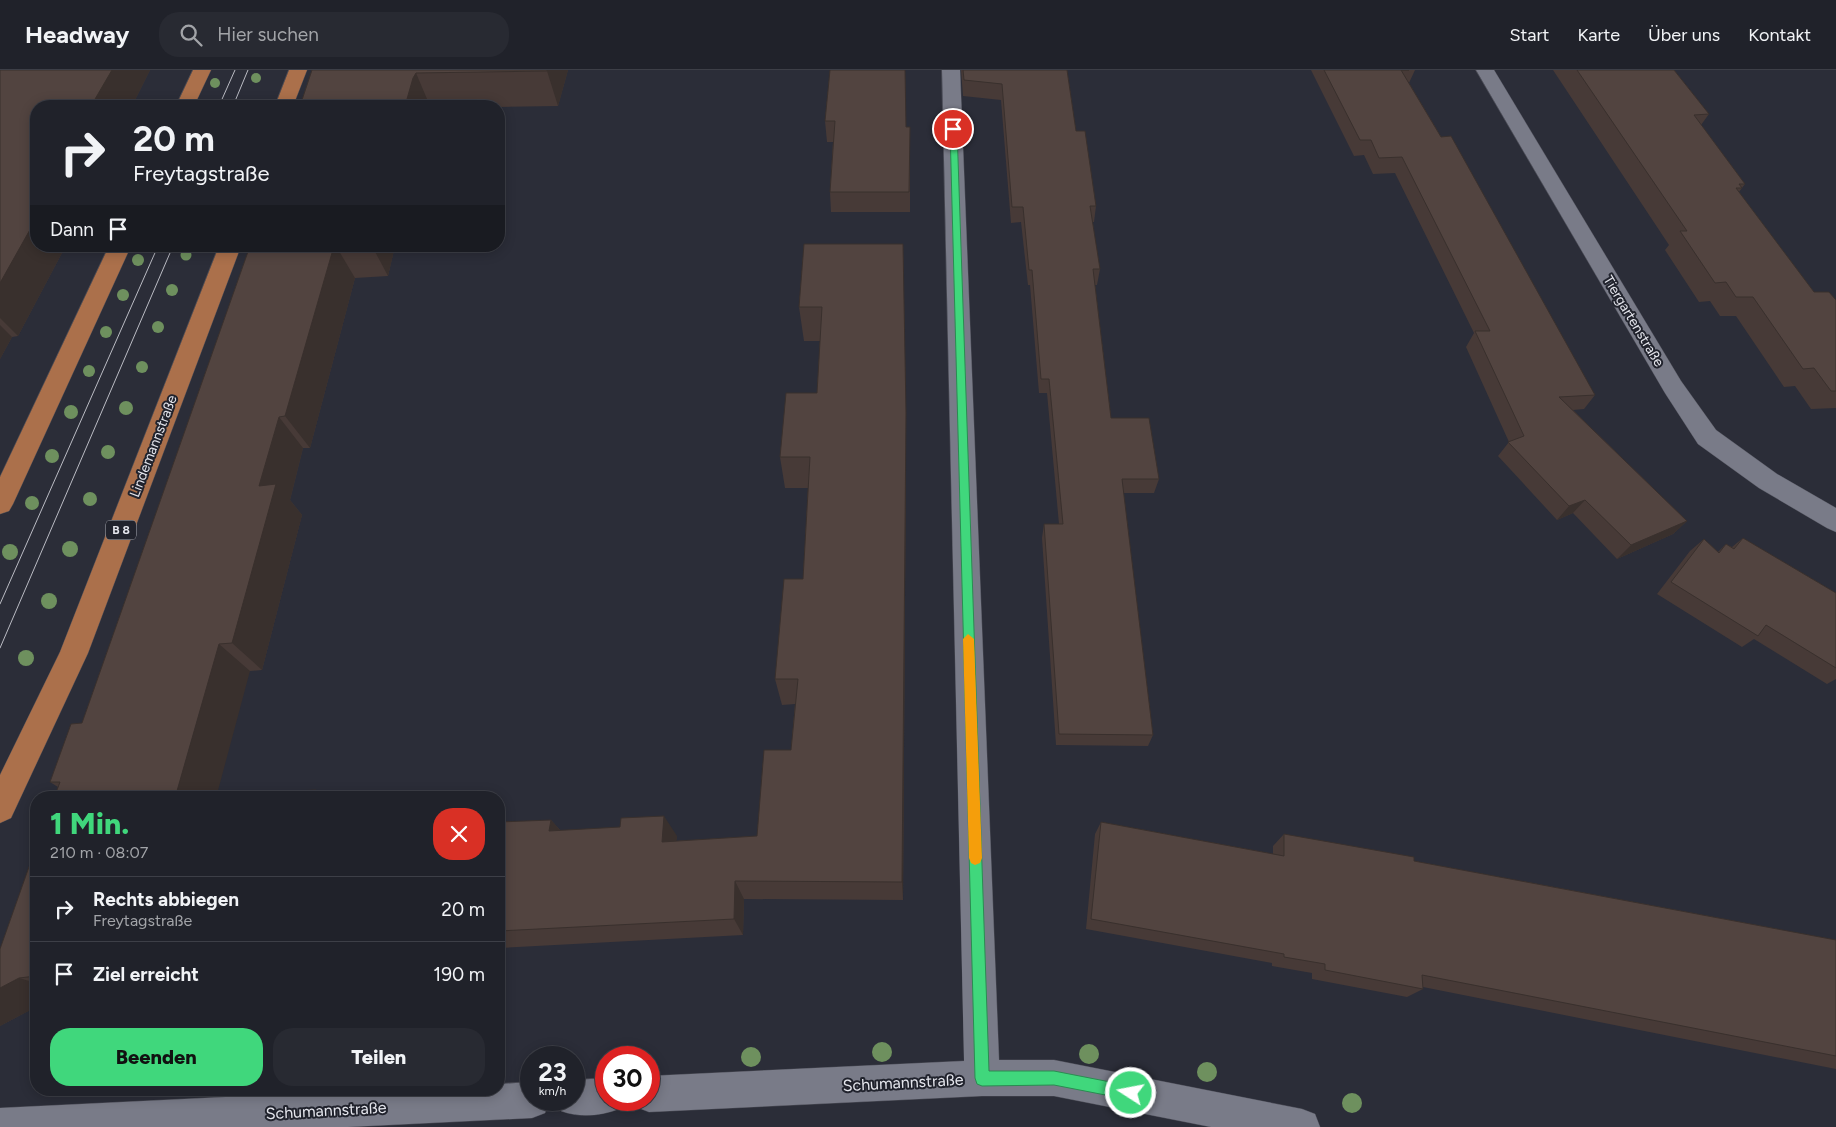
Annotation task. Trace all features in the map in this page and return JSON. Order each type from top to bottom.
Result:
[{"type":"main road","points":[[188,100],[202,70]]},
{"type":"main road","points":[[286,100],[298,70]]},
{"type":"main road","points":[[0,504],[117,252]]},
{"type":"main road","name":"Lindemannstraße","points":[[0,808],[74,653],[228,252]]},
{"type":"street","points":[[951,70],[982,1078]]},
{"type":"street","name":"Tiergartenstraße","points":[[1485,70],[1673,388],[1707,436],[1768,481],[1836,522]]},
{"type":"street","name":"Schumannstraße","points":[[660,1093],[982,1078],[1054,1078],[1302,1127]]},
{"type":"street","name":"Schumannstraße","points":[[0,1126],[520,1101]]},
{"type":"building","points":[[0,70],[112,70],[94,100],[30,100],[30,230],[0,283]]},
{"type":"building","points":[[312,70],[547,70],[416,73],[407,100],[302,100]]},
{"type":"building","points":[[830,70],[905,70],[906,127],[910,127],[909,192],[830,192],[835,121],[825,121]]},
{"type":"building","points":[[963,70],[1067,70],[1076,131],[1085,131],[1096,206],[1090,206],[1100,269],[1093,269],[1111,418],[1149,418],[1159,479],[1122,479],[1153,735],[1059,734],[1044,524],[1063,524],[1049,379],[1041,379],[1032,270],[1029,270],[1023,207],[1012,207],[1002,84],[964,80]]},
{"type":"building","points":[[1324,70],[1401,70],[1441,137],[1451,136],[1595,395],[1559,397],[1687,521],[1631,545],[1585,500],[1569,506],[1508,442],[1524,436],[1475,331],[1490,331],[1402,157],[1379,158],[1371,140],[1360,140]]},
{"type":"building","points":[[1577,70],[1674,70],[1709,114],[1694,115],[1745,184],[1739,184],[1742,188],[1736,188],[1814,292],[1829,292],[1836,300],[1836,391],[1831,391],[1814,368],[1803,369],[1753,297],[1736,297],[1726,282],[1715,283],[1680,231],[1687,231]]},
{"type":"building","points":[[804,244],[903,244],[906,413],[902,882],[735,881],[734,919],[505,931],[505,822],[551,820],[549,831],[620,827],[621,818],[664,816],[662,842],[757,836],[764,750],[791,750],[798,679],[775,679],[784,579],[803,579],[810,457],[780,457],[786,393],[817,393],[822,307],[799,307]]},
{"type":"building","points":[[248,252],[332,252],[285,416],[279,417],[259,486],[276,484],[232,643],[219,644],[177,791],[57,791],[60,782],[50,782],[71,724],[82,723]]},
{"type":"building","points":[[1743,538],[1836,593],[1836,668],[1766,625],[1758,636],[1671,582],[1704,539],[1719,553],[1726,544],[1734,549]]},
{"type":"building","points":[[1101,822],[1284,856],[1284,834],[1414,857],[1414,861],[1836,940],[1836,1056],[1422,975],[1423,989],[1325,970],[1325,964],[1284,957],[1284,954],[1091,919]]},
{"type":"building","points":[[30,864],[30,977],[19,978],[0,988],[0,949]]},
{"type":"tram line","points":[[222,100],[235,70]]},
{"type":"tram line","points":[[236,100],[248,70]]},
{"type":"tram line","points":[[0,604],[155,252]]},
{"type":"tram line","points":[[0,648],[170,252]]},
{"type":"slow traffic","points":[[968,639],[975,858]]},
{"type":"route","points":[[953,129],[982,1078],[1054,1078],[1131,1093]]}]
